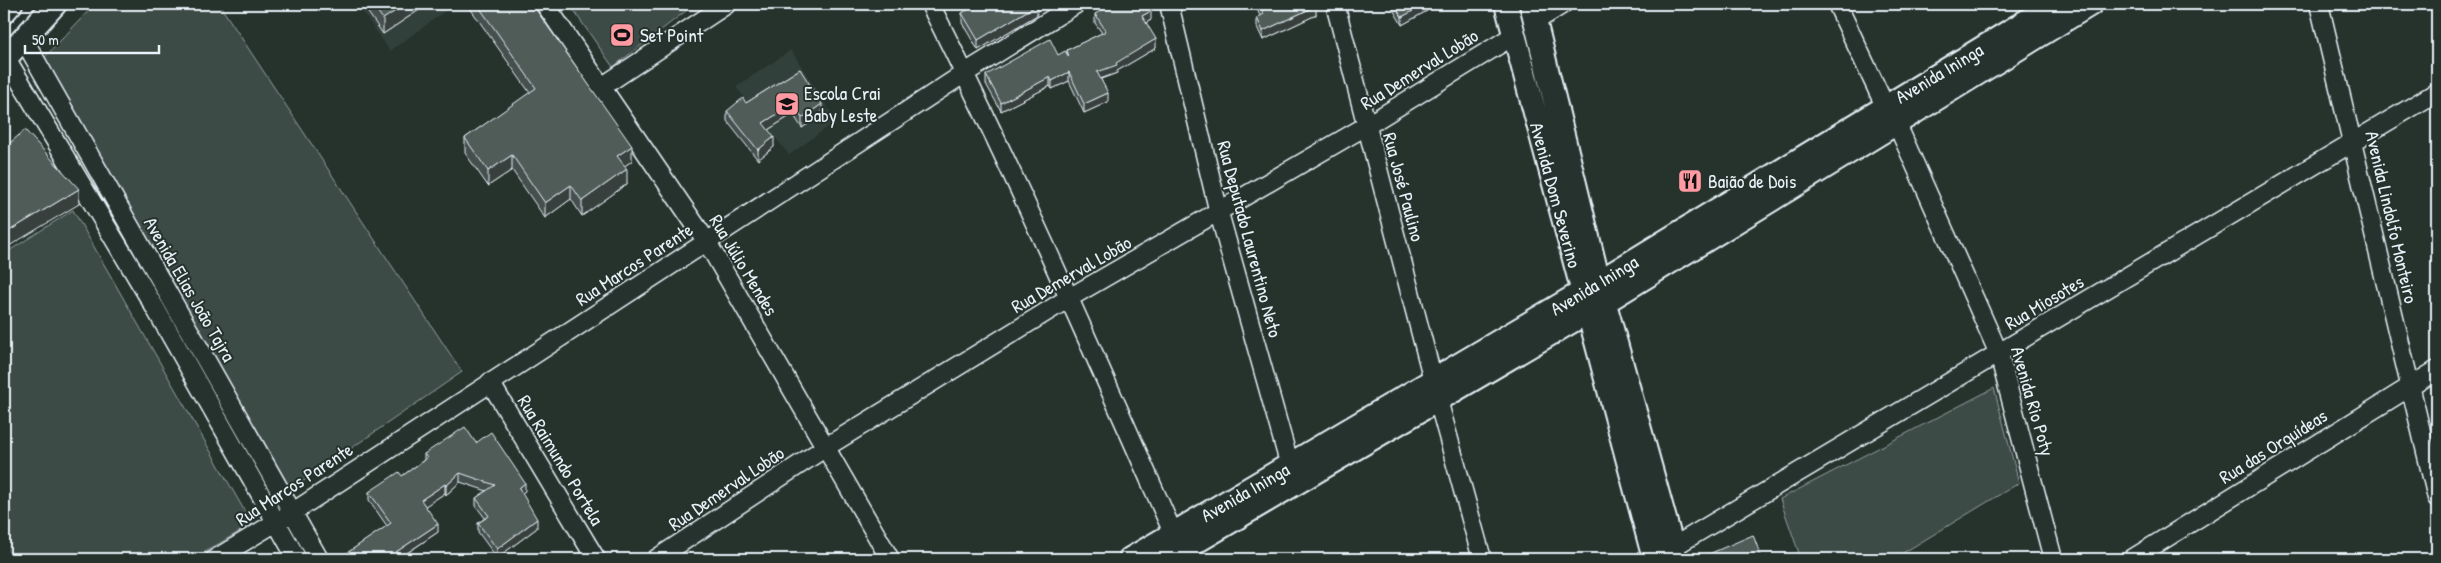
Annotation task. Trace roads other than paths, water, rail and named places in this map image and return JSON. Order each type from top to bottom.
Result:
[{"type":"main road","points":[[4,12],[11,4]]},
{"type":"main road","points":[[5,59],[55,4]]},
{"type":"main road","name":"Avenida Dom Severino","points":[[1506,4],[1513,36],[1593,297],[1661,556]]},
{"type":"main road","name":"Avenida Ininga","points":[[1130,559],[1177,551],[1294,474],[1593,297],[1891,114],[2054,4]]},
{"type":"main road","name":"Avenida Ininga","points":[[1891,114],[2091,4]]},
{"type":"main road","name":"Avenida Dom Severino","points":[[1533,13],[1593,297]]},
{"type":"street","name":"Rua Júlio Mendes","points":[[545,4],[707,242],[890,559]]},
{"type":"street","points":[[602,86],[727,4]]},
{"type":"street","points":[[930,4],[965,73],[1069,298],[1177,551]]},
{"type":"street","name":"Rua Marcos Parente","points":[[215,559],[293,512],[965,73],[1076,4]]},
{"type":"street","name":"Rua Deputado Laurentino Neto","points":[[1169,4],[1219,213],[1294,474]]},
{"type":"street","name":"Rua José Paulino","points":[[1335,4],[1482,559]]},
{"type":"street","points":[[1533,13],[1563,4]]},
{"type":"street","name":"Avenida Rio Poty","points":[[1837,4],[1891,114],[1999,354],[2053,559]]},
{"type":"street","name":"Avenida Lindolfo Monteiro","points":[[2318,4],[2437,498]]},
{"type":"street","name":"Rua Demerval Lobão","points":[[656,559],[826,447],[1069,298],[1219,213],[1513,36]]},
{"type":"street","name":"Avenida Elias João Tajra","points":[[24,40],[319,559]]},
{"type":"street","name":"Avenida Elias João Tajra","points":[[5,59],[154,306],[297,559]]},
{"type":"street","name":"Rua Miosotes","points":[[1661,556],[2437,92]]},
{"type":"street","name":"Rua das Orquídeas","points":[[2132,559],[2437,370]]},
{"type":"street","name":"Rua Raimundo Portela","points":[[490,382],[596,559]]},
{"type":"place","name":"Set Point","points":[[622,35]]},
{"type":"place","name":"Escola Crai Baby Leste","points":[[787,104]]},
{"type":"place","name":"Baião de Dois","points":[[1690,181]]}]
